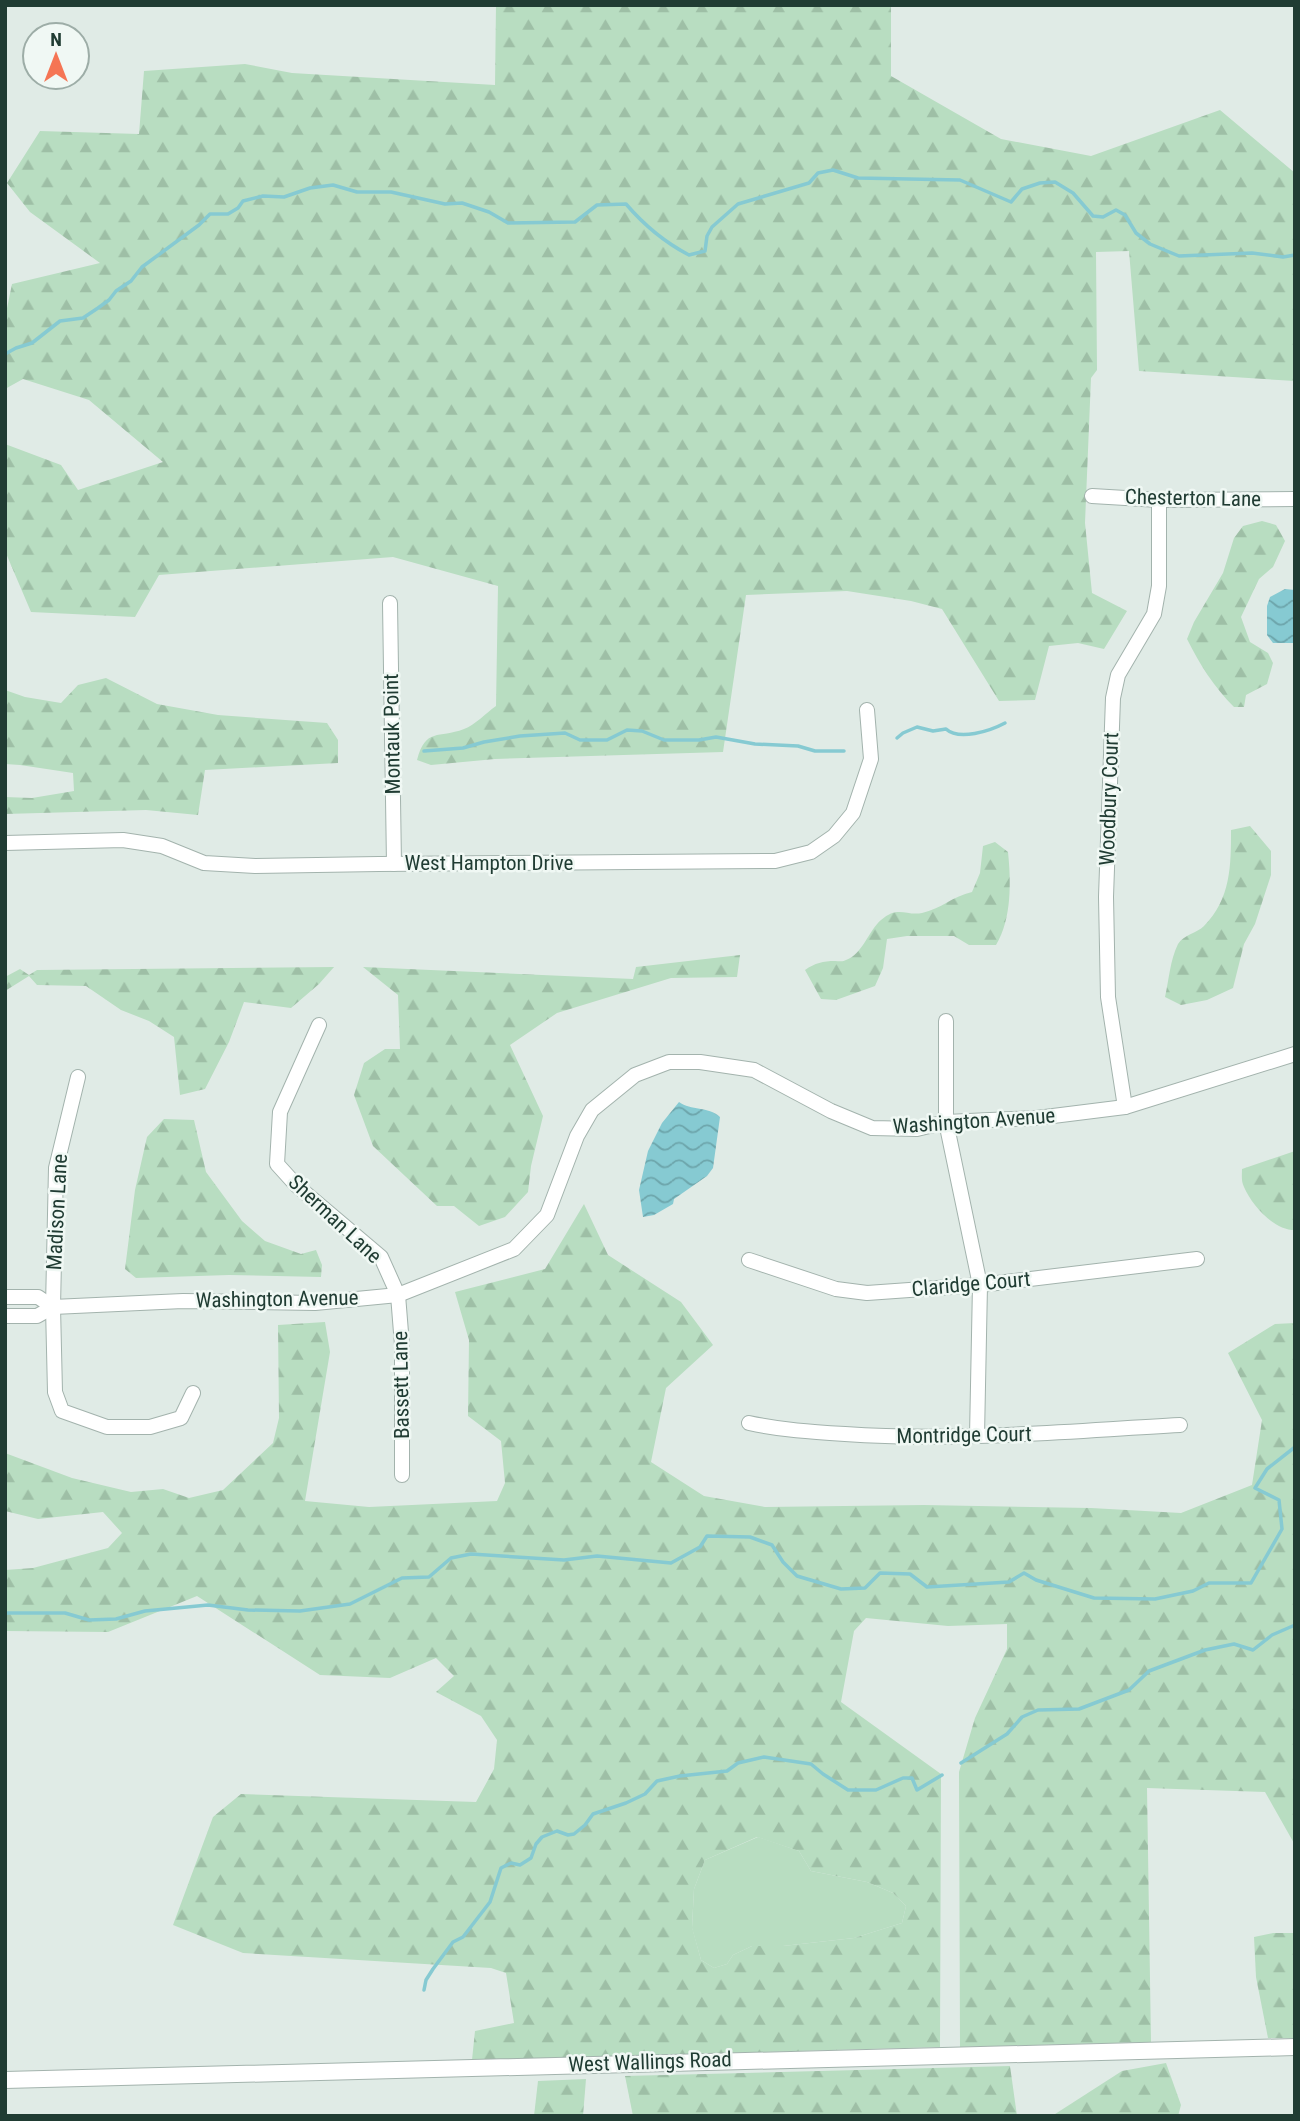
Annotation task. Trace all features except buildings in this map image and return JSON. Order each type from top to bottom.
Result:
[{"type":"street","name":"Chesterton Lane","points":[[1092,496],[1159,500],[1295,499]]},
{"type":"street","name":"Woodbury Court","points":[[1125,1107],[1108,997],[1107,897],[1113,698],[1118,675],[1154,614],[1159,586],[1159,500]]},
{"type":"street","name":"Montauk Point","points":[[390,603],[394,864]]},
{"type":"street","name":"West Hampton Drive","points":[[5,843],[123,840],[162,846],[204,863],[255,866],[775,861],[811,852],[834,836],[853,813],[871,759],[867,710]]},
{"type":"street","points":[[946,1021],[946,1122],[980,1285],[977,1436]]},
{"type":"street","name":"Sherman Lane","points":[[318,1025],[280,1112],[277,1164],[296,1185],[381,1257],[398,1295]]},
{"type":"street","name":"Washington Avenue","points":[[5,1316],[37,1316],[53,1307],[183,1301],[315,1303],[398,1295],[514,1249],[547,1215],[577,1136],[592,1110],[635,1076],[668,1062],[700,1062],[754,1070],[831,1111],[872,1128],[917,1129],[946,1122],[1037,1118],[1125,1107],[1295,1054]]},
{"type":"street","name":"Madison Lane","points":[[78,1076],[56,1168],[53,1307],[55,1392],[62,1410],[107,1427],[150,1427],[181,1418],[193,1393]]},
{"type":"street","name":"Claridge Court","points":[[750,1260],[836,1289],[867,1293],[980,1285],[1197,1259]]},
{"type":"street","name":"Bassett Lane","points":[[398,1295],[402,1345],[402,1475]]},
{"type":"street","name":"Washington Avenue","points":[[5,1297],[38,1297],[53,1307]]},
{"type":"street","name":"Montridge Court","points":[[750,1423],[775,1429],[876,1436],[977,1436],[1180,1425]]},
{"type":"street","name":"West Wallings Road","points":[[5,2080],[1295,2047]]},
{"type":"green space","points":[[496,5],[891,5],[891,76],[1001,139],[1091,156],[1220,110],[1295,173],[1295,381],[1139,371],[1129,251],[1096,252],[1097,370],[1091,378],[1085,523],[1092,593],[1127,611],[1104,649],[1078,643],[1049,646],[1035,700],[999,701],[942,609],[847,591],[746,595],[723,752],[495,759],[431,765],[417,760],[429,738],[468,727],[496,706],[498,586],[393,557],[159,575],[135,617],[31,612],[5,551],[5,444],[61,465],[78,490],[163,462],[89,400],[23,379],[5,389],[5,318],[12,284],[100,263],[30,212],[7,183],[40,131],[139,134],[144,71],[245,64],[292,73],[495,85]]},
{"type":"green space","points":[[1262,521],[1276,525],[1285,541],[1273,567],[1259,579],[1241,617],[1250,642],[1268,653],[1273,663],[1267,684],[1246,695],[1244,707],[1234,707],[1208,675],[1187,639],[1223,573],[1234,538],[1243,526]]},
{"type":"green space","points":[[106,678],[157,704],[218,715],[327,723],[338,740],[338,763],[205,770],[198,815],[146,810],[5,814],[5,797],[32,798],[74,791],[73,773],[5,764],[5,690],[25,697],[61,703],[78,685]]},
{"type":"green space","points":[[1250,826],[1271,851],[1271,875],[1255,924],[1244,944],[1233,988],[1207,1000],[1181,1005],[1165,997],[1175,950],[1183,938],[1204,926],[1220,905],[1230,869],[1231,830]]},
{"type":"green space","points":[[995,842],[1008,852],[1010,875],[1008,912],[996,945],[969,945],[954,936],[907,936],[887,939],[883,968],[875,986],[836,1000],[821,999],[805,970],[819,963],[844,961],[852,957],[877,924],[892,913],[922,913],[972,892],[980,873],[983,846]]},
{"type":"green space","points":[[740,955],[737,977],[671,978],[557,1013],[510,1045],[543,1116],[528,1192],[505,1217],[479,1226],[454,1206],[437,1206],[373,1146],[354,1095],[364,1063],[385,1049],[400,1049],[398,995],[363,967],[633,979],[636,967]]},
{"type":"green space","points":[[334,967],[291,1008],[244,1002],[229,1042],[205,1089],[180,1095],[174,1037],[149,1021],[121,1010],[86,986],[37,985],[29,976],[5,991],[5,977],[20,969],[29,975],[37,970]]},
{"type":"green space","points":[[164,1119],[194,1120],[206,1172],[242,1221],[265,1241],[301,1254],[316,1250],[322,1265],[321,1277],[229,1275],[136,1278],[125,1269],[135,1190],[147,1137]]},
{"type":"green space","points":[[1295,1151],[1295,1230],[1279,1226],[1258,1209],[1243,1185],[1242,1169]]},
{"type":"green space","points":[[584,1204],[608,1255],[681,1302],[713,1345],[666,1388],[651,1462],[704,1496],[765,1507],[924,1505],[1091,1508],[1181,1513],[1252,1485],[1262,1420],[1228,1353],[1275,1324],[1295,1323],[1295,1845],[1265,1792],[1147,1788],[1151,2042],[960,2047],[959,1772],[975,1718],[1007,1649],[1007,1624],[948,1626],[866,1618],[854,1631],[841,1702],[941,1774],[940,2047],[472,2060],[475,2031],[514,2023],[506,1973],[491,1968],[243,1953],[173,1925],[213,1817],[241,1794],[476,1802],[494,1769],[497,1740],[481,1716],[436,1692],[454,1676],[436,1658],[390,1678],[320,1675],[197,1596],[108,1632],[5,1631],[5,1570],[33,1568],[108,1548],[122,1533],[103,1512],[38,1519],[5,1511],[5,1453],[72,1478],[131,1492],[163,1489],[189,1498],[223,1490],[273,1443],[279,1418],[278,1325],[325,1322],[330,1352],[305,1501],[369,1507],[497,1501],[505,1483],[501,1441],[468,1416],[469,1340],[455,1292],[545,1269]],"holes":[[[757,1837],[799,1851],[811,1871],[867,1882],[893,1893],[906,1906],[902,1923],[854,1938],[783,1946],[752,1946],[733,1955],[727,1964],[714,1968],[701,1960],[692,1927],[694,1889],[705,1860]]]},
{"type":"green space","points":[[758,1837],[799,1851],[811,1871],[867,1882],[893,1893],[906,1906],[902,1923],[854,1938],[783,1946],[752,1946],[733,1955],[727,1964],[714,1968],[701,1960],[692,1928],[694,1889],[705,1860]]},
{"type":"green space","points":[[1273,1933],[1295,1933],[1295,2038],[1268,2038],[1256,1977],[1254,1937]]},
{"type":"green space","points":[[1166,2063],[1181,2105],[1178,2116],[1052,2116],[1122,2071]]},
{"type":"green space","points":[[1010,2066],[1017,2116],[633,2116],[625,2076]]},
{"type":"green space","points":[[586,2079],[583,2116],[534,2116],[538,2081]]},
{"type":"water","points":[[1285,589],[1295,590],[1295,643],[1273,643],[1267,635],[1267,606],[1270,597]]},
{"type":"water","points":[[679,1102],[710,1111],[720,1117],[713,1168],[707,1176],[674,1199],[673,1204],[654,1215],[643,1217],[639,1190],[648,1151],[662,1123]]},
{"type":"waterway","points":[[5,354],[32,343],[60,321],[83,318],[98,308],[131,281],[142,267],[210,214],[228,214],[243,201],[263,196],[284,197],[310,188],[333,185],[357,192],[391,192],[445,204],[462,203],[489,212],[508,223],[575,222],[597,205],[626,204],[655,232],[689,255],[705,251],[707,236],[712,227],[738,204],[809,183],[818,173],[833,170],[858,178],[960,180],[1011,202],[1022,189],[1040,183],[1055,182],[1073,193],[1093,216],[1103,217],[1116,210],[1125,215],[1136,233],[1150,244],[1179,256],[1252,253],[1283,257],[1295,255]]},
{"type":"waterway","points":[[897,738],[917,727],[933,731],[946,729],[952,733],[966,734],[983,732],[1005,723]]},
{"type":"waterway","points":[[424,751],[463,748],[520,736],[565,733],[580,740],[607,740],[627,730],[642,731],[664,740],[716,737],[755,744],[798,746],[815,751],[844,751]]},
{"type":"waterway","points":[[5,1613],[65,1613],[89,1620],[116,1619],[145,1611],[208,1605],[248,1610],[300,1611],[350,1604],[402,1578],[429,1577],[451,1558],[471,1554],[564,1560],[597,1556],[671,1563],[700,1547],[707,1536],[750,1537],[772,1545],[783,1562],[797,1576],[841,1589],[865,1588],[880,1573],[910,1574],[927,1587],[1009,1582],[1024,1573],[1036,1580],[1094,1598],[1155,1599],[1193,1591],[1209,1583],[1251,1583],[1282,1529],[1279,1500],[1255,1488],[1267,1469],[1295,1447]]},
{"type":"waterway","points":[[961,1763],[1007,1734],[1022,1717],[1038,1710],[1079,1709],[1129,1690],[1149,1671],[1205,1650],[1234,1644],[1253,1650],[1272,1635],[1295,1625]]},
{"type":"waterway","points":[[424,1990],[426,1980],[453,1942],[463,1937],[490,1902],[501,1868],[511,1863],[520,1865],[531,1858],[542,1837],[557,1831],[574,1834],[593,1814],[645,1794],[657,1781],[727,1771],[738,1763],[764,1757],[811,1764],[848,1790],[876,1790],[903,1778],[912,1778],[917,1790],[942,1775]]}]
